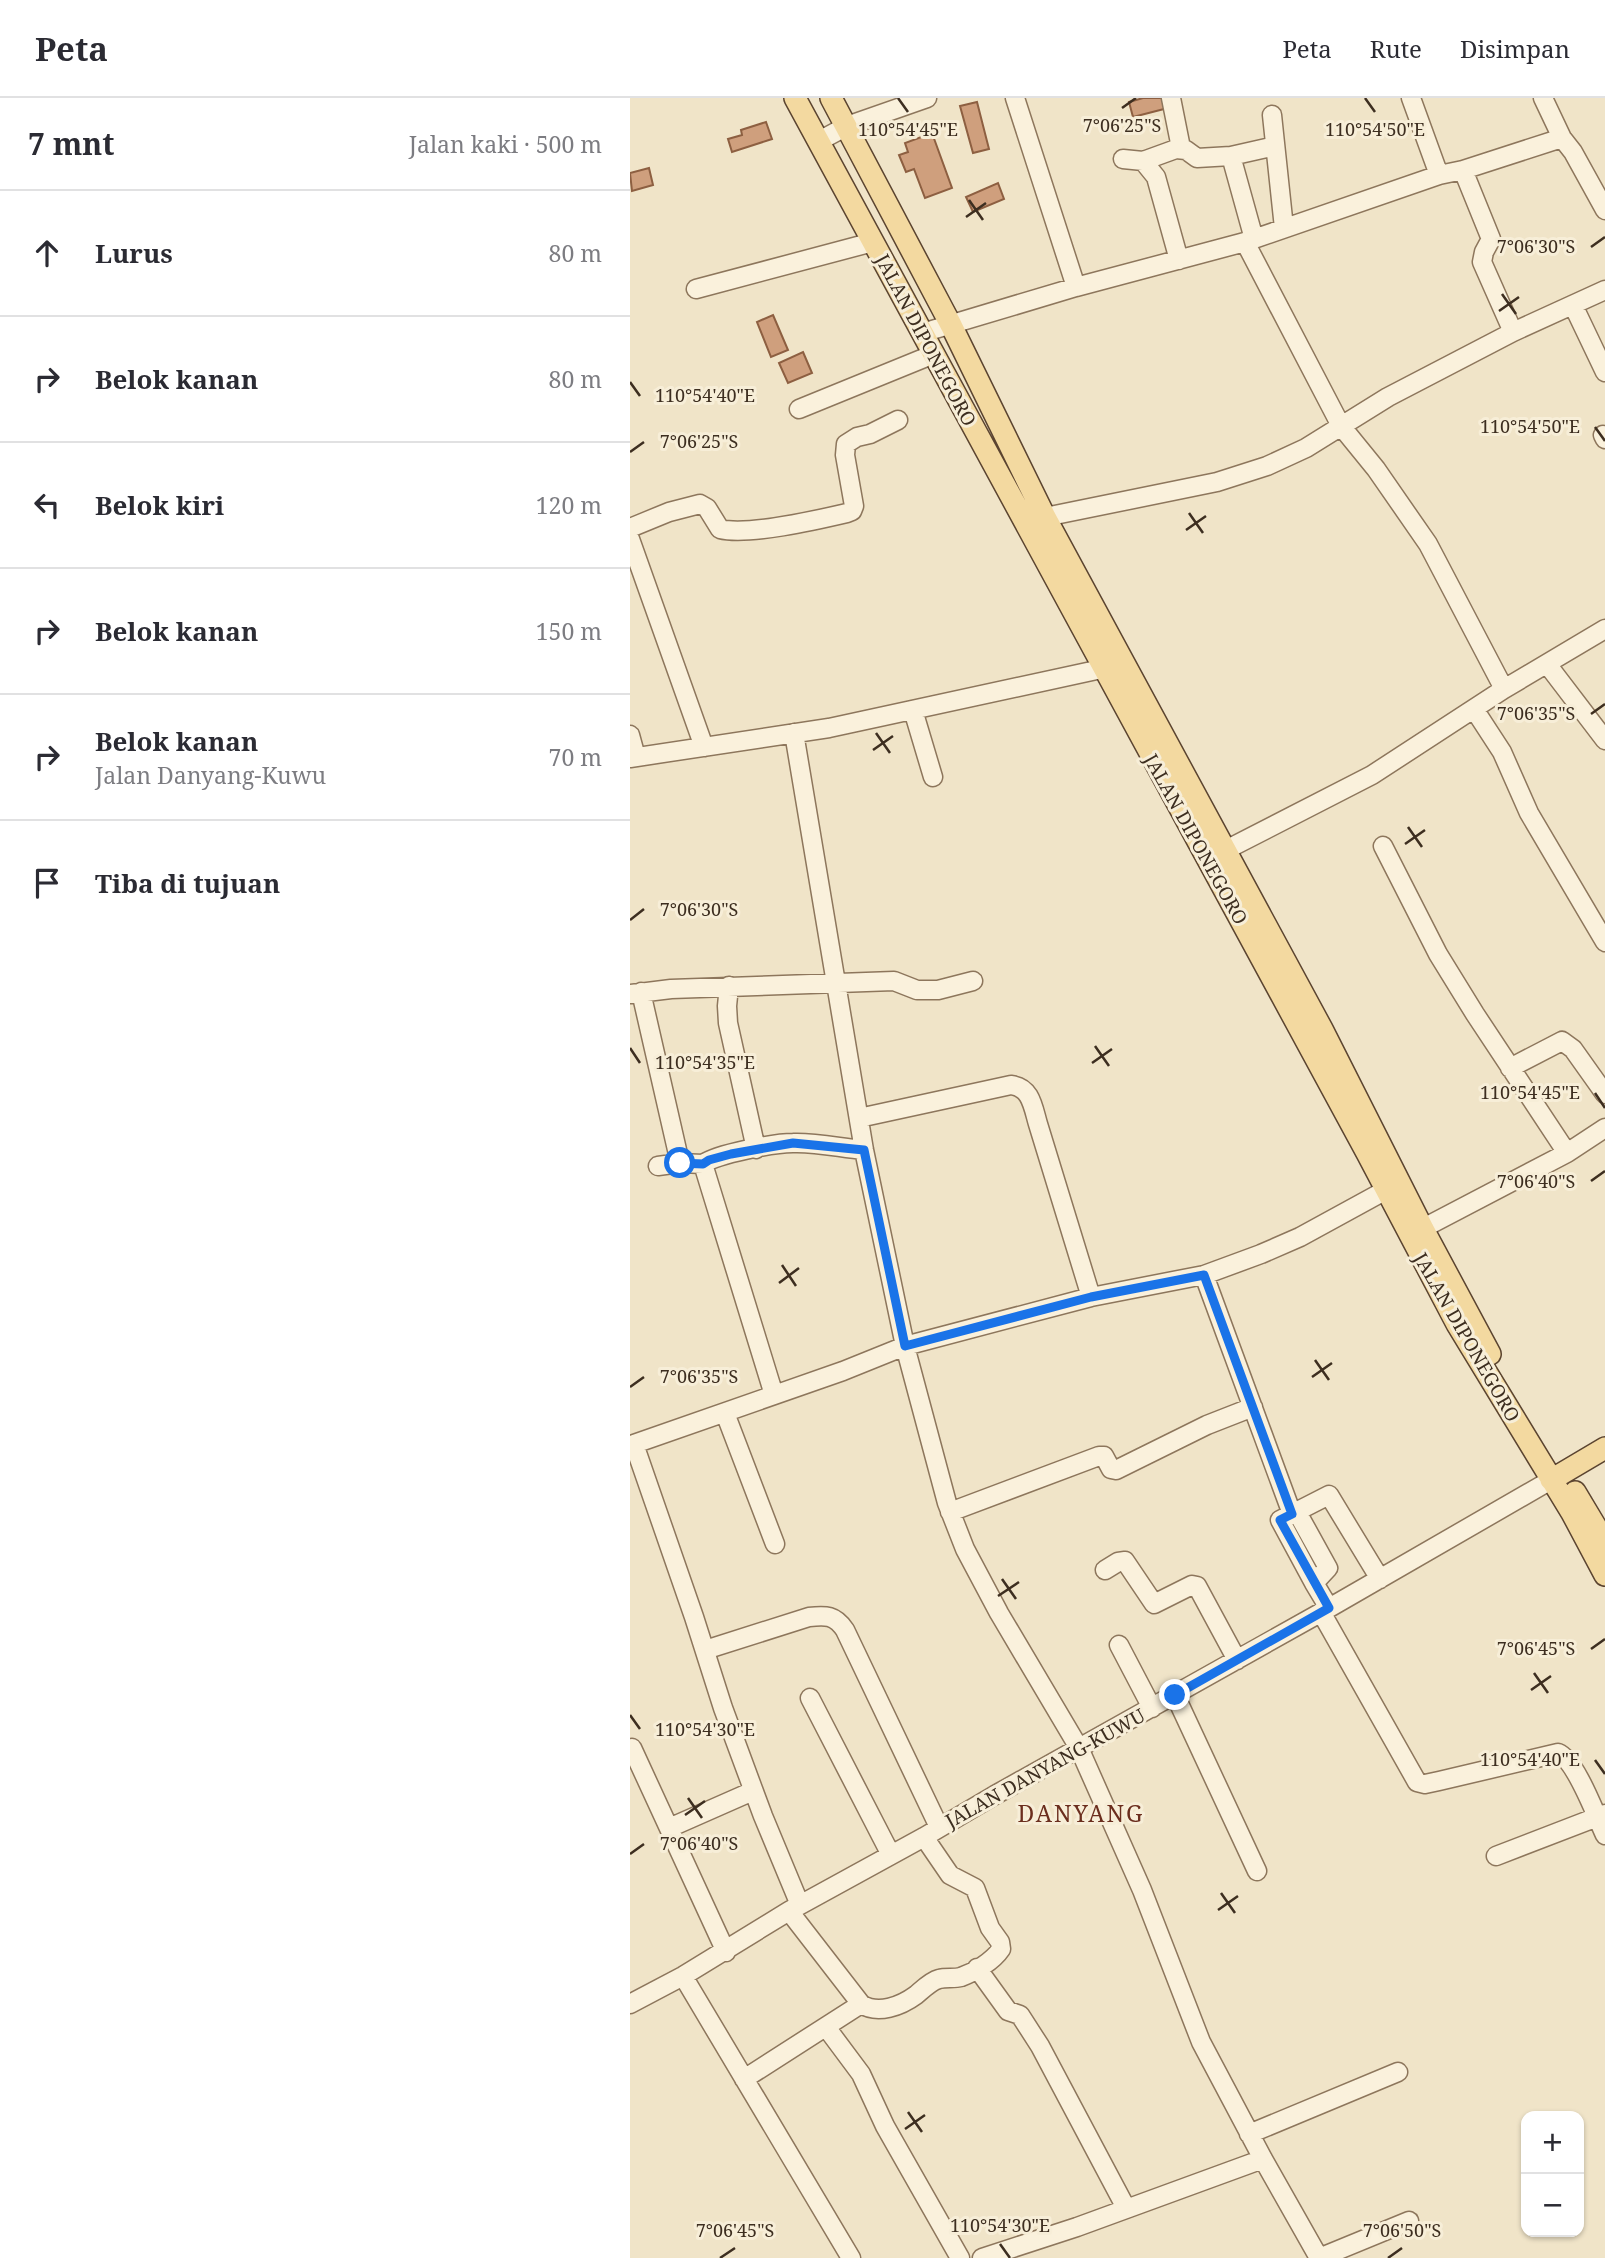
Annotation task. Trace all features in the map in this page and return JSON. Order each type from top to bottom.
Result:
[{"type":"main road","name":"JALAN DIPONEGORO","points":[[795,98],[1104,669],[1322,1029],[1457,1324],[1557,1476],[1605,1542]]},
{"type":"main road","name":"JALAN DIPONEGORO","points":[[831,98],[951,325],[1045,517],[1125,664],[1386,1190],[1417,1232]]},
{"type":"main road","name":"JALAN DANYANG-KUWU","points":[[1557,1476],[1605,1448]]},
{"type":"main road","name":"JALAN DIPONEGORO","points":[[1557,1476],[1605,1575]]},
{"type":"street","points":[[819,141],[846,126],[927,98]]},
{"type":"street","points":[[1015,98],[1076,287]]},
{"type":"street","points":[[1171,98],[1181,148],[1197,158],[1231,156],[1275,146]]},
{"type":"street","points":[[1411,98],[1438,175]]},
{"type":"street","points":[[1543,98],[1562,138],[1573,152],[1605,210]]},
{"type":"street","points":[[1272,115],[1284,228]]},
{"type":"street","points":[[922,333],[1076,287],[1249,240],[1438,175],[1562,138]]},
{"type":"street","points":[[1123,159],[1143,161],[1181,148]]},
{"type":"street","points":[[1231,156],[1249,240],[1341,426],[1376,469],[1428,544],[1504,690]]},
{"type":"street","points":[[1143,161],[1156,177],[1179,260]]},
{"type":"street","points":[[1462,170],[1491,239],[1482,261],[1513,332]]},
{"type":"street","points":[[696,289],[873,242]]},
{"type":"street","points":[[1045,517],[1217,482],[1267,466],[1306,448],[1388,397],[1513,332],[1605,290]]},
{"type":"street","points":[[1573,305],[1605,372]]},
{"type":"street","points":[[799,409],[933,354]]},
{"type":"street","points":[[630,528],[700,503],[723,530],[786,525],[852,511],[854,506],[845,456],[846,444],[898,420]]},
{"type":"street","points":[[630,539],[704,747]]},
{"type":"street","points":[[1217,854],[1372,775],[1605,629]]},
{"type":"street","points":[[630,736],[633,758],[794,733],[1125,664]]},
{"type":"street","points":[[1547,664],[1605,740]]},
{"type":"street","points":[[1474,709],[1502,752],[1530,813],[1605,942]]},
{"type":"street","points":[[913,710],[933,777]]},
{"type":"street","points":[[794,733],[864,1150],[905,1346],[950,1512],[965,1549],[999,1613],[1079,1748],[1142,1890],[1201,2042],[1319,2258],[1409,2221]]},
{"type":"street","points":[[1383,846],[1438,954],[1567,1153]]},
{"type":"street","points":[[680,1163],[635,993],[729,986],[894,981],[917,990],[938,990],[973,981]]},
{"type":"street","points":[[729,986],[728,1023],[756,1149]]},
{"type":"street","points":[[1510,1068],[1562,1041],[1573,1049],[1605,1094]]},
{"type":"street","points":[[859,1118],[1011,1084],[1023,1088],[1030,1098],[1091,1297]]},
{"type":"street","points":[[1417,1232],[1567,1153],[1605,1128]]},
{"type":"street","points":[[658,1166],[703,1164],[709,1160],[756,1149],[793,1143],[864,1150]]},
{"type":"street","points":[[703,1164],[774,1395]]},
{"type":"street","points":[[705,1650],[809,1617],[835,1619],[845,1630],[950,1875],[975,1888],[990,1928],[1000,1942],[1001,1949],[998,1954],[960,1977],[937,1979],[913,1998],[889,2009],[872,2010],[861,2004],[794,1908],[631,1441],[725,1413],[905,1346],[1091,1297],[1204,1275],[1300,1237],[1386,1190]]},
{"type":"street","points":[[1204,1275],[1253,1407],[1284,1518],[1328,1568],[1314,1583],[1325,1610],[1417,1782],[1425,1784],[1558,1753],[1565,1756],[1601,1816],[1605,1835]]},
{"type":"street","points":[[950,1512],[1099,1456],[1104,1456],[1111,1469],[1116,1470],[1207,1425],[1253,1407]]},
{"type":"street","points":[[725,1413],[775,1544]]},
{"type":"street","name":"JALAN DANYANG-KUWU","points":[[630,2004],[726,1952],[794,1908],[1237,1660],[1557,1476]]},
{"type":"street","points":[[1284,1518],[1329,1495],[1380,1579]]},
{"type":"street","points":[[1105,1570],[1125,1561],[1154,1604],[1195,1585],[1237,1660]]},
{"type":"street","points":[[1119,1645],[1152,1708]]},
{"type":"street","points":[[1175,1695],[1257,1871]]},
{"type":"street","points":[[810,1698],[891,1855]]},
{"type":"street","points":[[632,1748],[726,1952]]},
{"type":"street","points":[[669,1828],[754,1791]]},
{"type":"street","points":[[1496,1856],[1601,1816]]},
{"type":"street","points":[[977,1968],[1008,2011],[1020,2015],[1040,2046],[1126,2208]]},
{"type":"street","points":[[683,1976],[852,2258]]},
{"type":"street","points":[[744,2079],[861,2004]]},
{"type":"street","points":[[826,2027],[861,2074],[885,2126],[960,2258]]},
{"type":"street","points":[[1249,2134],[1398,2072]]},
{"type":"street","points":[[982,2258],[1077,2227],[1263,2159]]},
{"type":"building","points":[[1143,98],[1166,98],[1168,108],[1133,117],[1129,102]]},
{"type":"building","points":[[977,102],[989,149],[973,153],[960,106]]},
{"type":"building","points":[[766,122],[772,139],[732,152],[728,139],[742,135],[741,130]]},
{"type":"building","points":[[932,133],[952,188],[925,198],[914,169],[906,172],[899,155],[908,152],[905,143]]},
{"type":"building","points":[[649,168],[653,185],[632,191],[630,173]]},
{"type":"building","points":[[998,183],[1004,199],[973,212],[966,197]]},
{"type":"building","points":[[773,315],[788,350],[771,357],[757,322]]},
{"type":"building","points":[[803,352],[812,373],[788,383],[779,363]]},
{"type":"district","name":"DANYANG","points":[[1081,1813]]},
{"type":"route","points":[[680,1163],[703,1164],[731,1154],[793,1143],[864,1150],[905,1346],[1091,1297],[1204,1275],[1292,1514],[1280,1520],[1329,1608],[1175,1695]]}]
